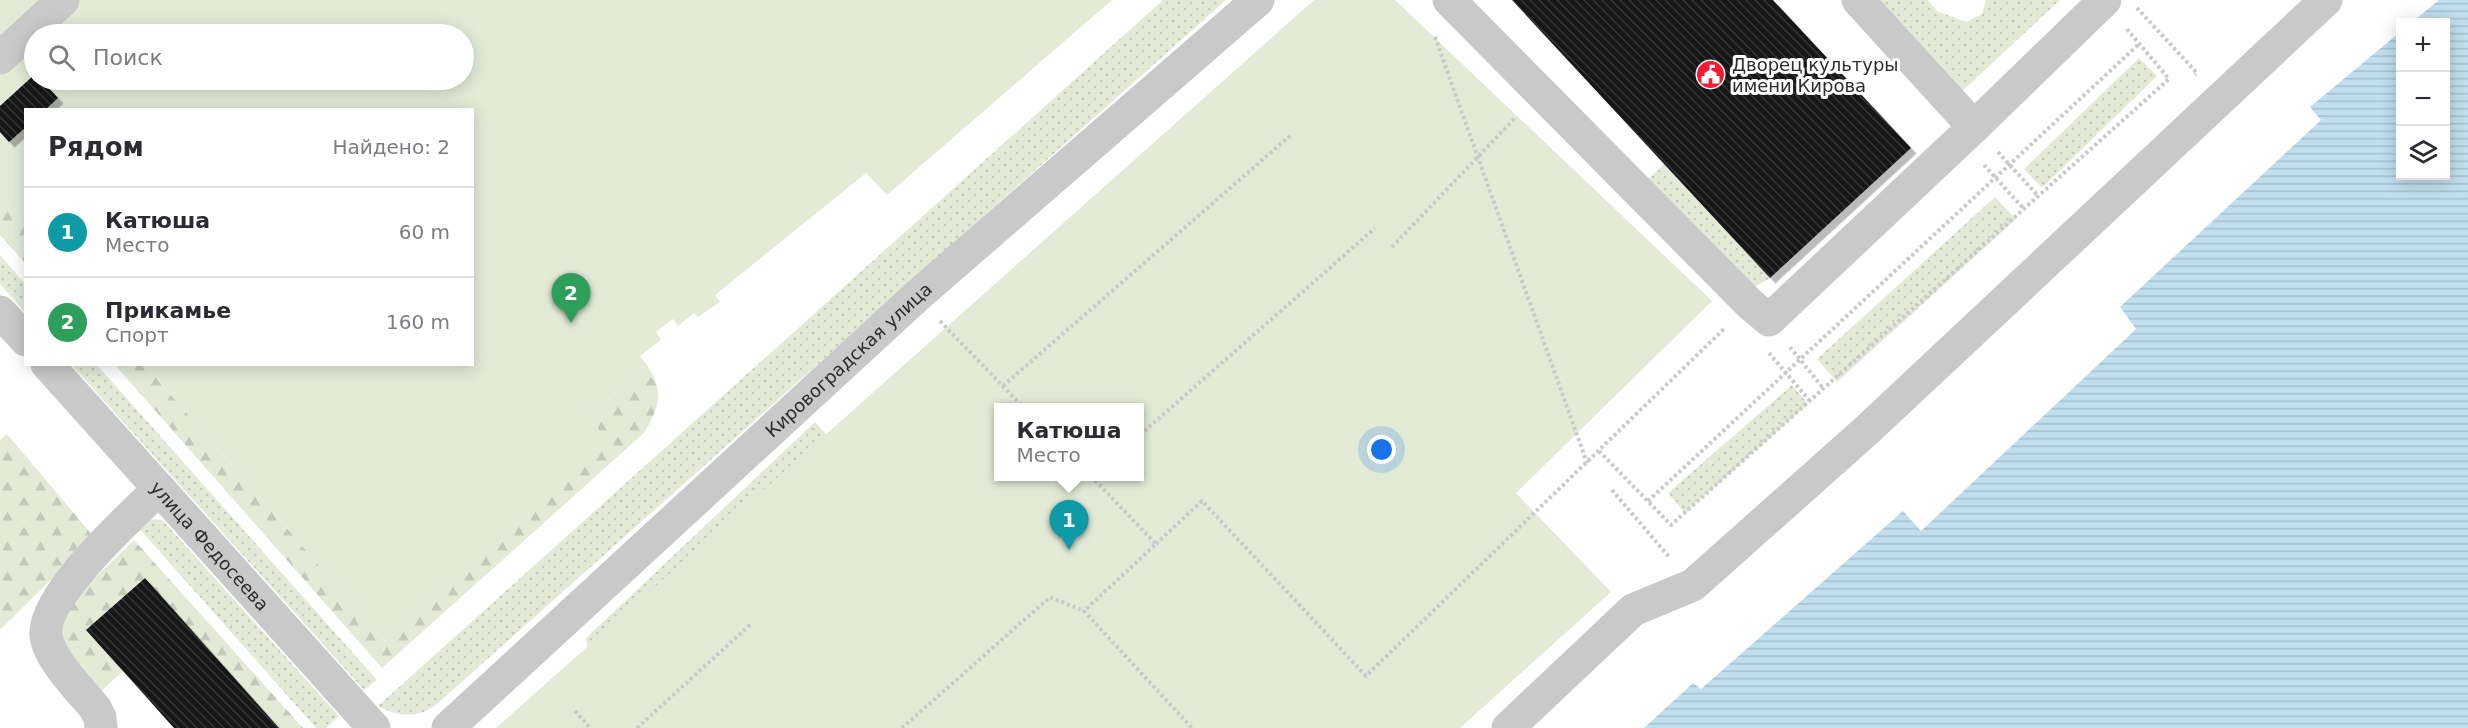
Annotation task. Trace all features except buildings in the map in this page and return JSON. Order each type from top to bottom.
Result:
[{"type":"street","points":[[37,24],[63,0]]},
{"type":"street","name":"Кировоградская улица","points":[[448,728],[917,296],[1257,0]]},
{"type":"street","points":[[1449,0],[1540,92],[1761,325],[1967,133],[2114,2]]},
{"type":"street","points":[[1858,0],[1967,133]]},
{"type":"street","points":[[1508,728],[1633,610],[1693,585],[1858,438],[2326,0]]},
{"type":"street","points":[[0,58],[24,36]]},
{"type":"street","points":[[0,312],[24,338]]},
{"type":"street","name":"улица Федосеева","points":[[49,366],[374,728]]},
{"type":"street","points":[[101,728],[100,718],[95,708],[50,648],[46,636],[47,623],[54,605],[66,586],[159,489]]},
{"type":"path","points":[[1599,451],[1671,525],[2169,79],[2139,44],[2114,2]]},
{"type":"path","points":[[2114,2],[2197,73],[2189,81]]},
{"type":"path","points":[[1434,34],[1587,463]]},
{"type":"path","points":[[1648,502],[2139,44]]},
{"type":"path","points":[[1392,247],[1540,92]]},
{"type":"path","points":[[1967,133],[2009,165],[2038,196]]},
{"type":"path","points":[[1967,133],[1995,178],[2024,208]]},
{"type":"path","points":[[1003,386],[1291,135]]},
{"type":"path","points":[[1144,431],[1374,228]]},
{"type":"path","points":[[917,296],[1019,403]]},
{"type":"path","points":[[1761,325],[1800,359],[1823,388]]},
{"type":"path","points":[[1761,325],[1786,373],[1809,400]]},
{"type":"path","points":[[1084,611],[1202,501],[1366,676],[1599,451],[1761,325]]},
{"type":"path","points":[[1096,481],[1156,544]]},
{"type":"path","points":[[1612,490],[1671,559]]},
{"type":"path","points":[[902,728],[1050,597],[1084,611],[1192,728]]},
{"type":"path","points":[[637,728],[752,623]]},
{"type":"path","points":[[575,711],[590,728]]},
{"type":"green space","points":[[0,0],[1112,0],[887,195],[866,173],[715,295],[720,302],[698,317],[694,313],[678,326],[673,319],[656,332],[661,340],[640,356],[647,365],[588,416],[609,443],[385,641],[146,366],[474,366],[474,108],[24,108],[24,226],[0,198]]},
{"type":"green space","points":[[1163,0],[1226,0],[437,704],[423,712],[408,715],[378,706]]},
{"type":"green space","points":[[1314,0],[1395,0],[1712,301],[1516,493],[1611,592],[1460,728],[496,728]]},
{"type":"green space","points":[[1869,0],[1928,0],[1937,11],[1966,22],[1982,14],[1986,0],[2060,0],[1958,95]]},
{"type":"green space","points":[[2139,58],[2157,76],[2042,188],[2024,169]]},
{"type":"green space","points":[[1664,164],[1770,278],[1756,286],[1747,286],[1642,185]]},
{"type":"green space","points":[[1995,197],[2016,219],[1837,382],[1817,359]]},
{"type":"green space","points":[[0,198],[24,226],[24,262],[0,235]]},
{"type":"green space","points":[[0,255],[24,283],[24,311],[0,284]]},
{"type":"green space","points":[[647,365],[656,383],[658,399],[644,433],[382,668],[116,366],[146,366],[385,641],[608,443],[588,416]]},
{"type":"green space","points":[[73,366],[98,366],[377,680],[364,690]]},
{"type":"green space","points":[[1792,385],[1808,404],[1685,513],[1668,493]]},
{"type":"green space","points":[[815,422],[838,447],[513,728],[589,655],[586,638]]},
{"type":"green space","points":[[7,434],[94,537],[0,630],[0,440]]},
{"type":"green space","points":[[151,519],[162,520],[166,524],[339,716],[326,728],[316,728],[137,526]]},
{"type":"green space","points":[[134,540],[303,728],[279,728],[145,578],[87,630],[123,671],[100,692],[71,661],[60,629],[72,600]]},
{"type":"water","points":[[2439,0],[2468,0],[2468,728],[1644,728],[1693,683],[1701,689],[1903,511],[1921,531],[2136,329],[2120,307],[2321,120],[2310,107],[2396,35],[2396,180],[2450,180],[2450,18],[2417,18]]},
{"type":"place","name":"Дворец культуры имени Кирова","points":[[1711,74]]},
{"type":"place","name":"Прикамье","points":[[571,323]]},
{"type":"place","name":"Катюша","points":[[1069,550]]}]
